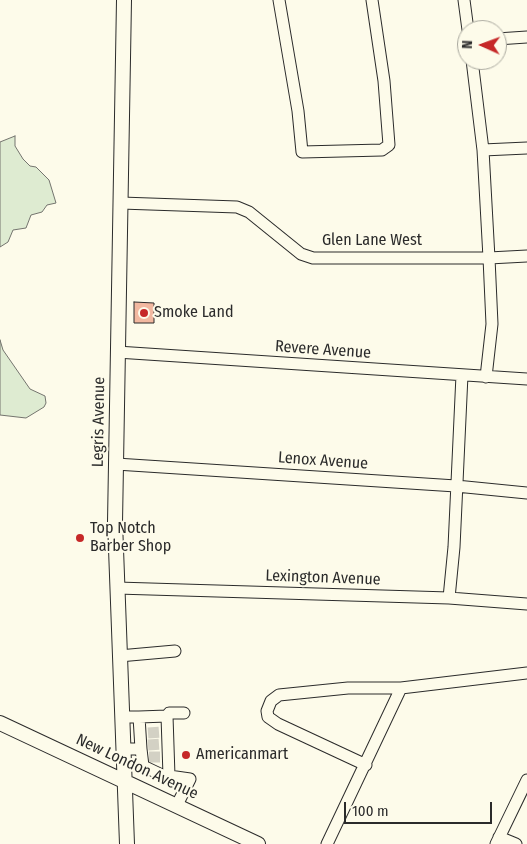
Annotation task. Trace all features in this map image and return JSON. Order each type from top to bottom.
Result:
[{"type":"main road","name":"Legris Avenue","points":[[124,0],[116,464],[117,588],[127,844]]},
{"type":"main road","name":"New London Avenue","points":[[0,723],[258,844]]},
{"type":"street","points":[[124,0],[131,0]]},
{"type":"street","points":[[280,0],[298,111],[302,152],[382,150],[389,145],[384,81],[372,0]]},
{"type":"street","points":[[464,0],[467,20]]},
{"type":"street","points":[[507,38],[527,37]]},
{"type":"street","points":[[473,70],[483,150],[490,258],[492,324],[486,377]]},
{"type":"street","points":[[483,150],[527,148]]},
{"type":"street","name":"Glen Lane West","points":[[121,203],[237,207],[249,212],[301,254],[313,258],[490,258],[527,256]]},
{"type":"street","name":"Revere Avenue","points":[[117,352],[527,379]]},
{"type":"street","points":[[449,598],[454,546],[462,375]]},
{"type":"street","name":"Lenox Avenue","points":[[116,464],[456,486],[527,493]]},
{"type":"street","name":"Lexington Avenue","points":[[117,588],[449,598],[527,604]]},
{"type":"street","points":[[120,656],[175,651]]},
{"type":"street","points":[[366,765],[273,721],[268,717],[267,711],[271,701],[279,695],[348,688],[402,688],[527,673]]},
{"type":"street","points":[[327,844],[402,688]]},
{"type":"street","points":[[122,718],[166,716],[169,713],[184,713]]},
{"type":"street","points":[[166,716],[164,732],[165,757],[169,776]]},
{"type":"street","points":[[140,717],[144,733],[142,766],[162,775],[190,779],[177,805]]},
{"type":"street","points":[[123,750],[144,751]]},
{"type":"street","points":[[516,844],[498,840],[527,780]]},
{"type":"green space","points":[[15,136],[15,146],[23,159],[30,166],[36,167],[49,180],[56,203],[47,205],[42,212],[31,215],[26,228],[13,230],[8,242],[0,247],[0,142]]},
{"type":"green space","points":[[0,340],[3,350],[30,389],[45,396],[46,403],[44,407],[26,418],[0,415]]},
{"type":"building","name":"Smoke Land","points":[[134,302],[154,303],[154,323],[134,323]]},
{"type":"tunnel","points":[[148,733],[162,732]]},
{"type":"tunnel","points":[[148,745],[162,744]]},
{"type":"tunnel","points":[[149,757],[162,757]]},
{"type":"place","name":"Smoke Land","points":[[144,313]]},
{"type":"place","name":"Top Notch Barber Shop","points":[[80,538]]},
{"type":"place","name":"Americanmart","points":[[186,755]]}]
